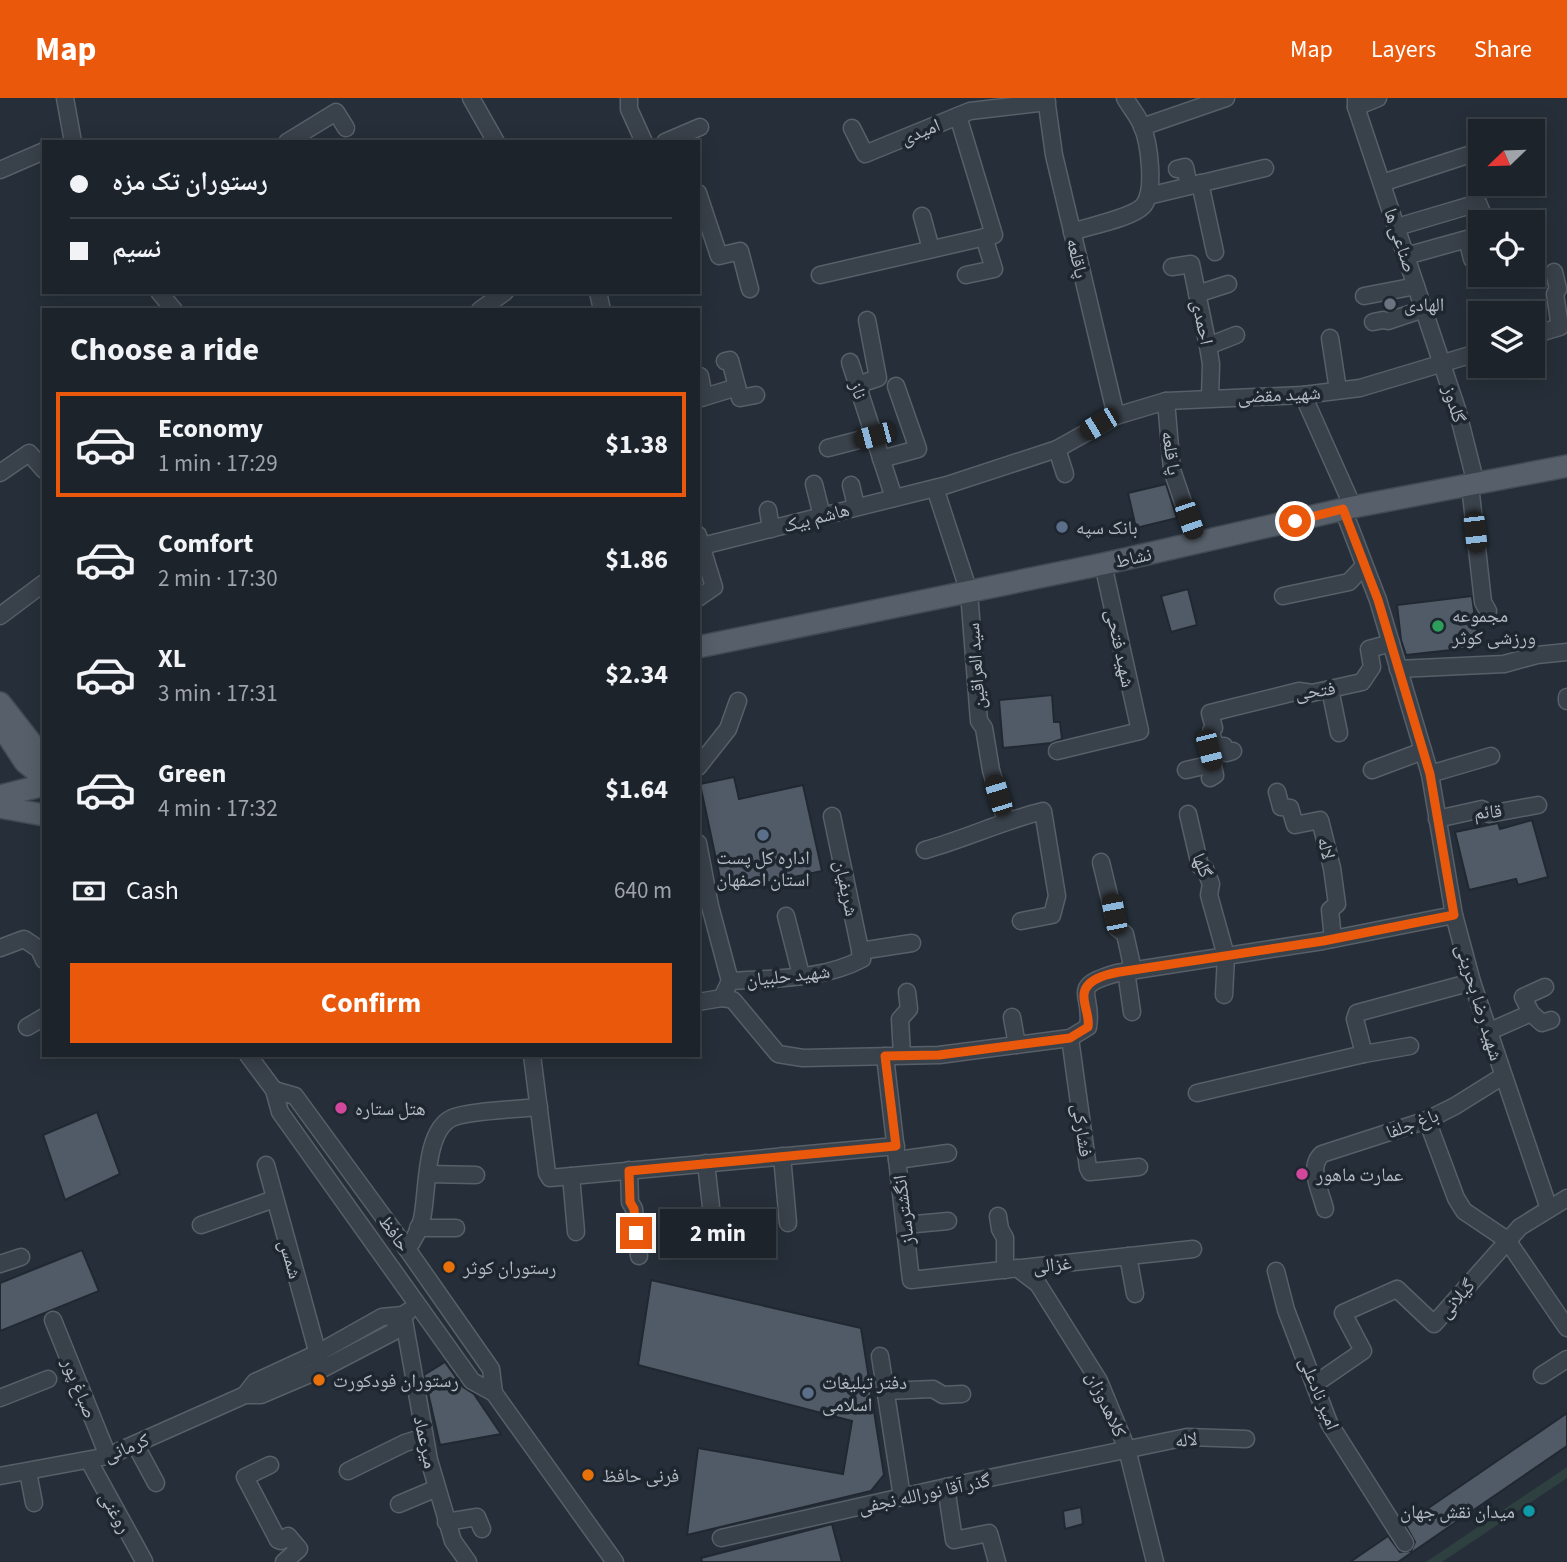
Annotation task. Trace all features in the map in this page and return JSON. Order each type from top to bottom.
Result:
[{"type":"main road","name":"نشاط","points":[[700,647],[1103,564],[1348,508],[1567,466]]},
{"type":"main road","points":[[0,703],[42,733]]},
{"type":"main road","points":[[0,703],[42,760]]},
{"type":"main road","points":[[0,724],[25,762],[42,775]]},
{"type":"main road","points":[[0,796],[42,786]]},
{"type":"main road","points":[[0,807],[42,814]]},
{"type":"street","points":[[65,98],[70,140]]},
{"type":"street","points":[[471,98],[495,140]]},
{"type":"street","points":[[629,98],[629,109],[643,140]]},
{"type":"street","points":[[1072,232],[1136,212],[1146,204],[1151,185],[1147,145],[1142,127],[1125,98]]},
{"type":"street","points":[[1142,127],[1226,98]]},
{"type":"street","points":[[1358,107],[1378,98]]},
{"type":"street","name":"امیدی","points":[[852,128],[864,154],[970,111],[1046,100]]},
{"type":"street","name":"پاقلعه","points":[[1046,100],[1054,155],[1116,416]]},
{"type":"street","name":"صناعی ها","points":[[1358,107],[1442,364]]},
{"type":"street","points":[[290,140],[336,112],[346,128]]},
{"type":"street","points":[[820,275],[994,235],[958,116]]},
{"type":"street","points":[[670,140],[700,127]]},
{"type":"street","points":[[0,170],[42,151]]},
{"type":"street","points":[[1382,183],[1468,156]]},
{"type":"street","points":[[1177,169],[1185,167],[1194,185],[1214,252]]},
{"type":"street","points":[[1148,196],[1265,168]]},
{"type":"street","points":[[700,199],[719,256],[740,251],[750,289]]},
{"type":"street","points":[[1397,227],[1478,202],[1481,210]]},
{"type":"street","points":[[922,216],[931,249]]},
{"type":"street","points":[[966,275],[994,269],[984,237]]},
{"type":"street","points":[[1406,256],[1467,239],[1468,243]]},
{"type":"street","points":[[700,251],[715,246]]},
{"type":"street","name":"احمدی","points":[[1172,267],[1191,264],[1211,364],[1210,398]]},
{"type":"street","points":[[1545,331],[1560,327],[1555,294],[1558,289],[1554,272]]},
{"type":"street","points":[[1197,294],[1228,284]]},
{"type":"street","points":[[1364,296],[1416,286]]},
{"type":"street","points":[[161,294],[172,308]]},
{"type":"street","points":[[483,308],[502,294]]},
{"type":"street","points":[[1373,322],[1388,321],[1424,309]]},
{"type":"street","points":[[857,385],[878,378],[867,320]]},
{"type":"street","points":[[1208,346],[1236,335]]},
{"type":"street","points":[[1330,338],[1338,390]]},
{"type":"street","name":"گلدوز","points":[[1468,356],[1442,364],[1457,409],[1473,484],[1483,602],[1488,611]]},
{"type":"street","points":[[725,361],[730,360],[740,398],[756,395]]},
{"type":"street","name":"ناز","points":[[849,362],[894,498]]},
{"type":"street","name":"شهید مقضی","points":[[1116,416],[1166,401],[1303,395],[1338,390],[1362,395],[1442,364]]},
{"type":"street","points":[[700,376],[701,398],[737,387]]},
{"type":"street","points":[[881,459],[918,449],[896,386]]},
{"type":"street","name":"شهید رضا بحرینی","points":[[1303,395],[1348,508],[1364,566],[1391,643],[1430,774],[1454,915],[1472,982],[1549,1209]]},
{"type":"street","name":"پا قلعه","points":[[1166,401],[1172,470],[1197,543]]},
{"type":"street","name":"هاشم بیک","points":[[700,543],[935,488],[1056,449],[1116,416]]},
{"type":"street","points":[[828,448],[874,436]]},
{"type":"street","points":[[1056,449],[1065,474]]},
{"type":"street","points":[[0,473],[29,453],[42,465]]},
{"type":"street","points":[[814,484],[822,516]]},
{"type":"street","points":[[851,485],[856,506]]},
{"type":"street","points":[[935,488],[969,592]]},
{"type":"street","points":[[768,510],[771,528]]},
{"type":"street","points":[[700,546],[714,587],[700,597]]},
{"type":"street","name":"شهید فتحی","points":[[1057,751],[1140,731],[1103,564]]},
{"type":"street","points":[[1283,596],[1349,582],[1364,566]]},
{"type":"street","points":[[0,616],[42,584]]},
{"type":"street","name":"سید العراقین","points":[[969,592],[979,721],[984,728],[991,770],[1006,821]]},
{"type":"street","name":"فتحی","points":[[1215,747],[1210,713],[1298,691],[1312,693],[1362,682],[1372,667],[1369,649],[1391,643]]},
{"type":"street","points":[[1398,669],[1504,664],[1537,655],[1567,652]]},
{"type":"street","points":[[1330,689],[1339,733]]},
{"type":"street","points":[[700,764],[728,729],[738,701]]},
{"type":"street","points":[[1186,771],[1212,771],[1209,750],[1215,747],[1224,746],[1226,753],[1233,751]]},
{"type":"street","points":[[1371,770],[1423,751]]},
{"type":"street","points":[[1430,774],[1491,756]]},
{"type":"street","name":"لاله","points":[[1277,792],[1281,807],[1290,808],[1294,825],[1320,820],[1332,868],[1337,904],[1330,910],[1333,939]]},
{"type":"street","name":"قائم","points":[[1437,819],[1482,809],[1489,814],[1538,804]]},
{"type":"street","points":[[925,850],[984,832],[1006,821],[1043,811],[1057,896],[1052,915],[1021,921]]},
{"type":"street","name":"گلها","points":[[1188,814],[1200,866],[1205,869],[1211,884],[1209,895],[1226,956],[1224,995]]},
{"type":"street","name":"شریفیان","points":[[832,816],[861,955]]},
{"type":"street","points":[[700,854],[710,906],[730,981]]},
{"type":"street","points":[[1101,862],[1117,929],[1125,934],[1132,1012]]},
{"type":"street","points":[[700,1002],[722,998],[733,1000],[778,1055],[803,1058],[990,1056],[1017,1045],[1070,1038],[1088,1027],[1090,1020],[1084,994],[1088,985],[1096,979],[1129,971],[1333,939],[1454,915]]},
{"type":"street","points":[[786,916],[802,975]]},
{"type":"street","points":[[0,948],[24,939],[39,949],[42,956]]},
{"type":"street","name":"شهید حلبیان","points":[[722,998],[730,981],[834,971],[861,955],[912,943]]},
{"type":"street","points":[[1364,1054],[1355,1019],[1357,1013],[1472,982]]},
{"type":"street","points":[[1545,987],[1523,997],[1531,1013],[1542,1023],[1551,1020]]},
{"type":"street","name":"انگشترساز","points":[[907,992],[909,1009],[900,1019],[893,1056],[896,1153],[911,1280]]},
{"type":"street","points":[[1488,1032],[1531,1013]]},
{"type":"street","points":[[1012,1017],[1017,1045]]},
{"type":"street","points":[[27,1027],[42,1018]]},
{"type":"street","name":"فشارکی","points":[[1070,1038],[1090,1172],[1139,1167]]},
{"type":"street","points":[[1197,1093],[1410,1046]]},
{"type":"street","name":"حافظ","points":[[249,1057],[274,1090],[280,1112],[472,1381],[494,1393],[615,1562]]},
{"type":"street","points":[[532,1057],[547,1173],[550,1178],[782,1156],[948,1153]]},
{"type":"street","name":"باغ جلفا","points":[[1325,1209],[1314,1169],[1316,1159],[1322,1154],[1427,1120],[1503,1076]]},
{"type":"street","name":"حافظ","points":[[274,1090],[295,1096],[407,1248],[491,1369],[494,1393]]},
{"type":"street","points":[[407,1248],[414,1240],[418,1228],[432,1147],[441,1125],[454,1117],[539,1107]]},
{"type":"street","points":[[1427,1120],[1455,1198],[1464,1211],[1507,1240],[1567,1328]]},
{"type":"street","points":[[782,1156],[788,1223]]},
{"type":"street","points":[[706,1163],[713,1224]]},
{"type":"street","name":"شمس","points":[[266,1165],[322,1369]]},
{"type":"street","points":[[629,1171],[630,1202],[634,1209],[639,1256]]},
{"type":"street","points":[[428,1174],[476,1175]]},
{"type":"street","points":[[571,1176],[576,1232]]},
{"type":"street","points":[[1507,1240],[1520,1227],[1567,1198]]},
{"type":"street","points":[[201,1225],[274,1199]]},
{"type":"street","points":[[998,1216],[1011,1269]]},
{"type":"street","points":[[905,1225],[948,1221]]},
{"type":"street","points":[[418,1228],[456,1228]]},
{"type":"street","name":"گیلانی","points":[[1315,1384],[1363,1351],[1343,1313],[1396,1289],[1434,1324],[1507,1240]]},
{"type":"street","name":"غزالی","points":[[911,1280],[1193,1248]]},
{"type":"street","points":[[1128,1256],[1135,1294]]},
{"type":"street","points":[[0,1264],[20,1257]]},
{"type":"street","name":"کلاهدوزان","points":[[1011,1269],[1038,1284],[1099,1381],[1127,1449],[1154,1562]]},
{"type":"street","name":"امیر نادعلی","points":[[1276,1271],[1286,1310],[1329,1423],[1405,1543]]},
{"type":"street","name":"کرمانی","points":[[245,1395],[256,1382],[318,1353],[382,1317],[402,1315],[418,1305]]},
{"type":"street","name":"کرمانی","points":[[1,1471],[28,1472],[108,1456],[245,1395],[261,1395],[322,1369],[393,1332],[402,1315]]},
{"type":"street","name":"میرعماد","points":[[402,1315],[424,1437],[446,1522],[453,1541],[468,1562]]},
{"type":"street","name":"صباغ پور","points":[[53,1320],[108,1456]]},
{"type":"street","points":[[880,1356],[902,1497]]},
{"type":"street","points":[[1542,1375],[1567,1359]]},
{"type":"street","points":[[0,1398],[48,1379]]},
{"type":"street","points":[[885,1391],[933,1389],[943,1395],[962,1394]]},
{"type":"street","points":[[348,1471],[405,1443],[424,1437]]},
{"type":"street","name":"لاله","points":[[1127,1449],[1187,1437],[1245,1439]]},
{"type":"street","points":[[135,1444],[156,1483]]},
{"type":"street","name":"گذر آقا نورالله نجفی","points":[[721,1538],[1127,1449]]},
{"type":"street","name":"روغنی","points":[[89,1461],[144,1561]]},
{"type":"street","points":[[270,1465],[245,1477],[278,1540],[288,1536],[299,1549],[284,1562]]},
{"type":"street","points":[[28,1472],[34,1503]]},
{"type":"street","points":[[399,1504],[437,1488]]},
{"type":"street","points":[[946,1488],[954,1540],[989,1533],[997,1562]]},
{"type":"street","points":[[446,1522],[477,1517],[482,1529]]},
{"type":"shaded area","points":[[1567,1467],[1567,1478],[1442,1562],[1426,1562]]},
{"type":"building","points":[[1166,484],[1177,518],[1136,528],[1128,493]]},
{"type":"building","points":[[1188,589],[1197,625],[1171,632],[1161,596]]},
{"type":"building","name":"مجموعه ورزشی کوثر","points":[[1472,596],[1479,647],[1406,655],[1401,640],[1397,605]]},
{"type":"building","points":[[1052,695],[1054,722],[1060,722],[1062,739],[1051,743],[1003,748],[999,700]]},
{"type":"building","name":"اداره کل پست استان اصفهان","points":[[734,777],[739,799],[803,785],[822,871],[723,892],[700,784]]},
{"type":"building","points":[[1532,820],[1548,877],[1518,885],[1516,879],[1469,890],[1455,832],[1498,823],[1500,829]]},
{"type":"building","points":[[97,1112],[120,1174],[65,1200],[43,1135]]},
{"type":"building","points":[[82,1250],[99,1291],[0,1331],[0,1283]]},
{"type":"building","name":"دفتر تبلیغات اسلامی","points":[[651,1280],[861,1328],[884,1475],[871,1491],[687,1535],[698,1448],[843,1474],[852,1421],[638,1365]]},
{"type":"building","points":[[445,1362],[463,1387],[474,1394],[501,1434],[440,1445],[424,1375]]},
{"type":"building","points":[[1567,1413],[1567,1446],[1398,1562],[1350,1562],[1388,1536],[1400,1552],[1411,1551],[1415,1542],[1405,1524]]},
{"type":"building","points":[[1081,1507],[1083,1524],[1065,1529],[1063,1511]]},
{"type":"building","points":[[832,1524],[842,1562],[702,1562],[701,1558]]},
{"type":"place","name":"الهادی","points":[[1390,304]]},
{"type":"place","name":"بانک سپه","points":[[1062,527]]},
{"type":"place","name":"مجموعه ورزشی کوثر","points":[[1438,626]]},
{"type":"place","name":"اداره کل پست استان اصفهان","points":[[763,835]]},
{"type":"place","name":"هتل ستاره","points":[[341,1108]]},
{"type":"place","name":"عمارت ماهور","points":[[1302,1174]]},
{"type":"place","name":"رستوران کوثر","points":[[449,1267]]},
{"type":"place","name":"رستوران فودکورت","points":[[319,1380]]},
{"type":"place","name":"دفتر تبلیغات اسلامی","points":[[808,1393]]},
{"type":"place","name":"فرنی حافظ","points":[[588,1475]]},
{"type":"place","name":"میدان نقش جهان","points":[[1529,1511]]},
{"type":"route","points":[[636,1233],[634,1209],[630,1202],[629,1171],[896,1146],[885,1056],[939,1055],[1070,1038],[1088,1027],[1090,1020],[1084,994],[1088,985],[1096,979],[1126,971],[1323,941],[1454,915],[1430,774],[1378,600],[1343,509],[1295,521]]}]
